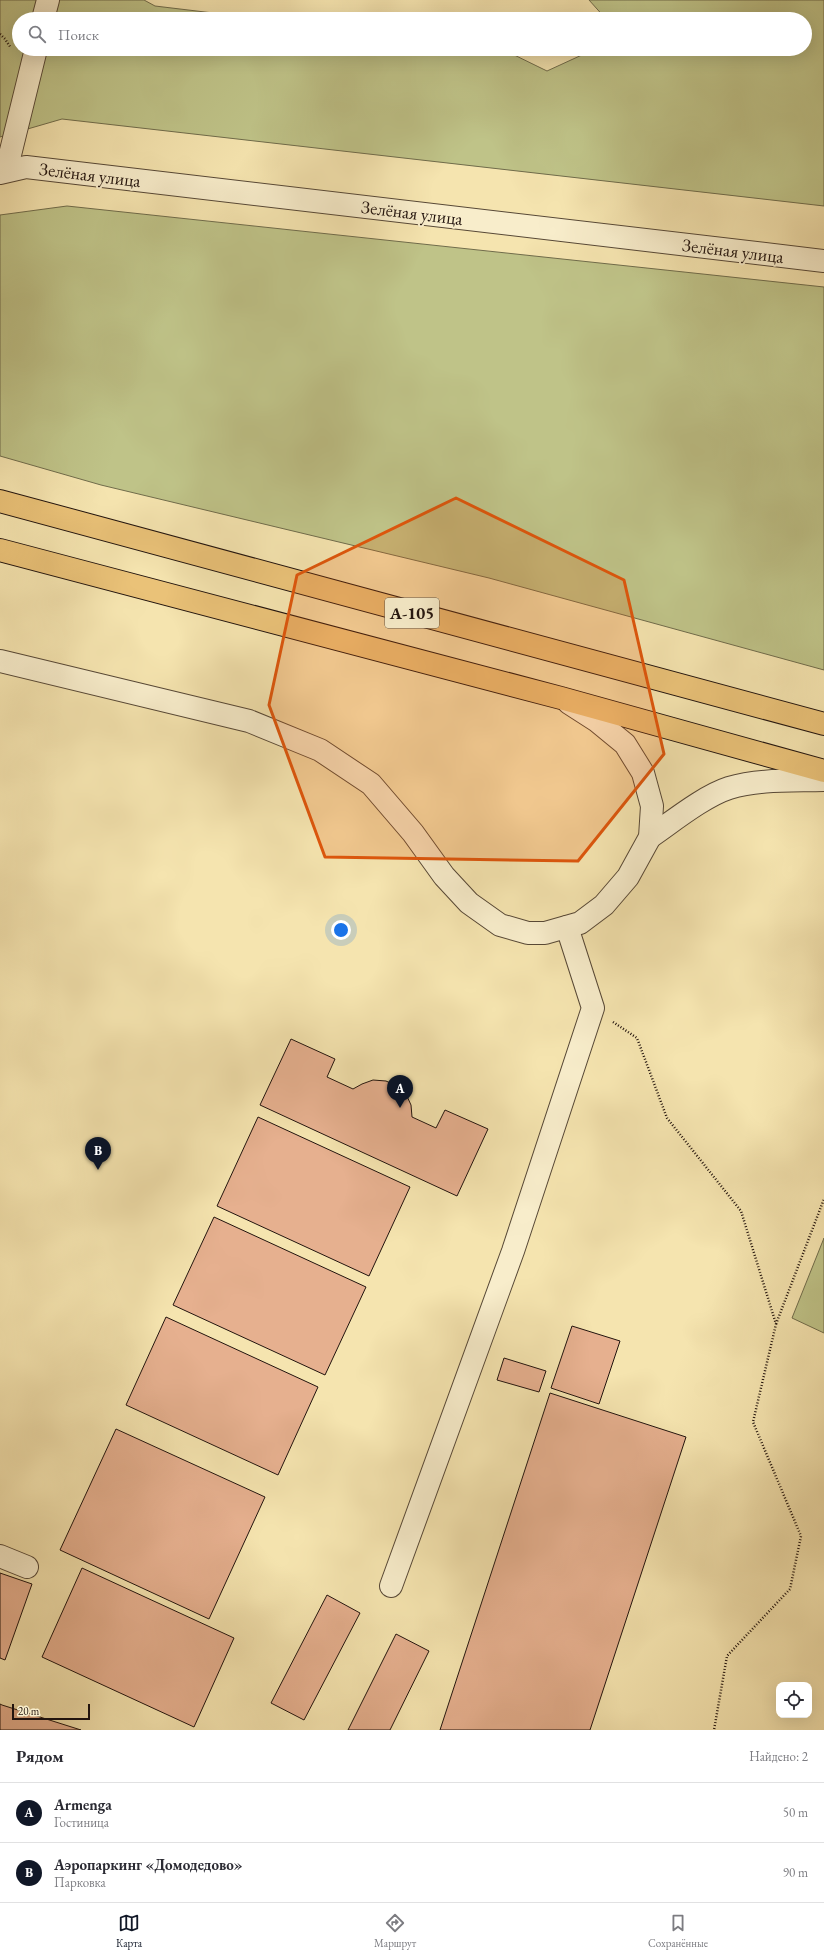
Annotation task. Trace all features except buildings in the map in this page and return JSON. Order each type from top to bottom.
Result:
[{"type":"highway","name":"А-105","points":[[0,501],[824,724]]},
{"type":"highway","name":"А-105","points":[[0,550],[561,698],[824,771]]},
{"type":"street","points":[[45,12],[48,0]]},
{"type":"street","points":[[3,172],[34,56]]},
{"type":"street","name":"Зелёная улица","points":[[3,172],[26,167],[824,261]]},
{"type":"street","points":[[0,661],[249,721],[320,750],[371,784],[413,833],[444,876],[469,903],[500,925],[528,933],[545,933],[580,923],[604,905],[628,877],[650,837],[652,806],[643,773],[626,744],[597,721],[561,698]]},
{"type":"street","points":[[650,837],[703,801],[728,788],[772,781],[824,780]]},
{"type":"street","points":[[391,1586],[513,1251],[593,1008],[567,927]]},
{"type":"street","points":[[0,1556],[27,1567]]},
{"type":"path","points":[[593,1008],[637,1038],[667,1118],[741,1211],[776,1324]]},
{"type":"path","points":[[714,1730],[727,1656],[790,1589],[801,1536],[753,1422],[776,1324],[824,1199]]},
{"type":"highlighted area","points":[[456,498],[624,580],[664,754],[578,861],[325,857],[269,705],[297,575]]},
{"type":"green space","points":[[0,0],[144,0],[155,6],[205,12],[12,12],[12,56],[516,56],[547,71],[580,56],[812,56],[812,12],[600,12],[589,0],[824,0],[824,206],[62,119],[0,137]]},
{"type":"green space","points":[[67,206],[824,287],[824,670],[489,578],[101,485],[0,456],[0,215]]},
{"type":"green space","points":[[824,1238],[824,1333],[792,1318]]},
{"type":"place","name":"Armenga","points":[[400,1108]]},
{"type":"place","name":"Аэропаркинг «Домодедово»","points":[[98,1170]]}]
